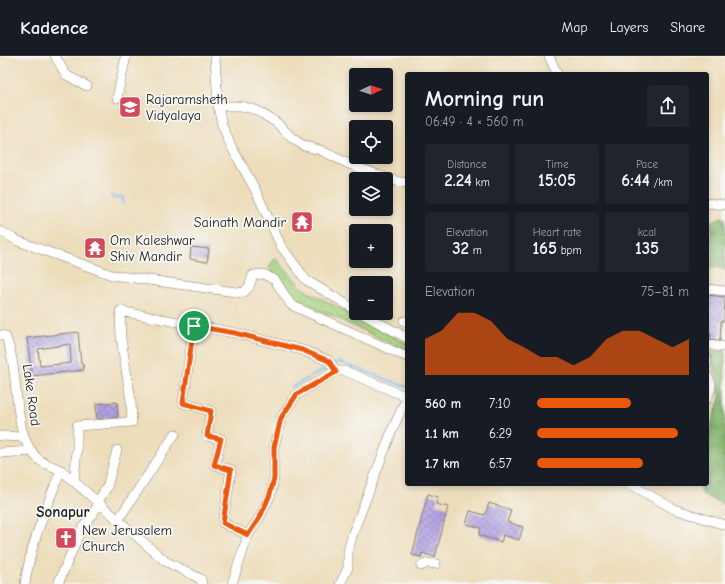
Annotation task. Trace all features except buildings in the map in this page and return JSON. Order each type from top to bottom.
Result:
[{"type":"street","points":[[55,56],[66,75],[87,86]]},
{"type":"street","points":[[117,98],[126,56]]},
{"type":"street","points":[[215,56],[218,106],[222,126],[281,246],[306,280],[349,306]]},
{"type":"street","points":[[549,56],[556,72]]},
{"type":"street","points":[[218,106],[241,106],[256,110],[277,123],[292,138],[304,146],[320,150],[349,164],[389,179],[405,182]]},
{"type":"street","points":[[709,203],[725,205]]},
{"type":"street","points":[[0,231],[18,241],[112,275],[243,293],[249,287],[253,275],[263,274],[275,280],[291,305],[405,356]]},
{"type":"street","points":[[709,289],[725,291]]},
{"type":"street","points":[[74,482],[77,449],[77,426],[132,422],[131,401],[121,338],[120,311],[235,333],[302,350],[333,367],[405,396]]},
{"type":"street","points":[[375,320],[405,337]]},
{"type":"street","points":[[194,326],[183,403],[211,411],[207,436],[221,439],[214,465],[231,470],[223,523],[248,535]]},
{"type":"street","name":"Lake Road","points":[[0,335],[5,336],[12,353],[23,437],[32,451],[41,460],[61,470],[98,504],[165,561],[201,579],[202,584]]},
{"type":"street","points":[[709,344],[720,347],[725,346]]},
{"type":"street","points":[[234,583],[248,535],[261,515],[270,494],[274,478],[274,447],[281,418],[297,394],[333,367]]},
{"type":"street","points":[[709,378],[712,384],[709,393]]},
{"type":"street","points":[[340,584],[348,568],[348,551],[353,533],[393,428],[405,401]]},
{"type":"street","points":[[118,520],[175,434]]},
{"type":"street","points":[[0,436],[23,437]]},
{"type":"street","points":[[58,584],[80,532],[107,487],[116,450]]},
{"type":"street","points":[[0,453],[32,451]]},
{"type":"street","points":[[25,584],[35,542],[61,470]]},
{"type":"street","points":[[634,486],[674,509],[725,525]]},
{"type":"street","points":[[421,566],[427,563],[436,564]]},
{"type":"green space","points":[[721,217],[725,219],[725,271],[724,269],[717,267],[709,268],[709,238],[711,233],[711,222]]},
{"type":"green space","points":[[275,258],[303,289],[349,313],[349,320],[362,320],[405,343],[405,350],[305,303],[295,296],[269,268]]},
{"type":"green space","points":[[725,347],[725,505],[702,494],[700,486],[709,486],[709,436],[720,398],[718,379],[712,363],[709,360],[709,352],[723,350]]},
{"type":"waterway","points":[[111,194],[112,198],[123,197],[123,205]]},
{"type":"waterway","points":[[335,364],[339,362],[405,386]]},
{"type":"waterway","points":[[292,387],[329,367]]},
{"type":"place","name":"Rajaramsheth Vidyalaya","points":[[130,107]]},
{"type":"place","name":"Sainath Mandir","points":[[302,222]]},
{"type":"place","name":"Om Kaleshwar Shiv Mandir","points":[[95,248]]},
{"type":"place","name":"New Jerusalem Church","points":[[66,538]]},
{"type":"district","name":"Sonapur","points":[[63,512]]},
{"type":"route","points":[[194,326],[235,333],[302,350],[329,361],[336,372],[297,394],[281,418],[274,447],[274,478],[268,502],[248,535],[223,523],[231,470],[214,465],[221,439],[207,436],[211,411],[183,403],[194,326]]}]
